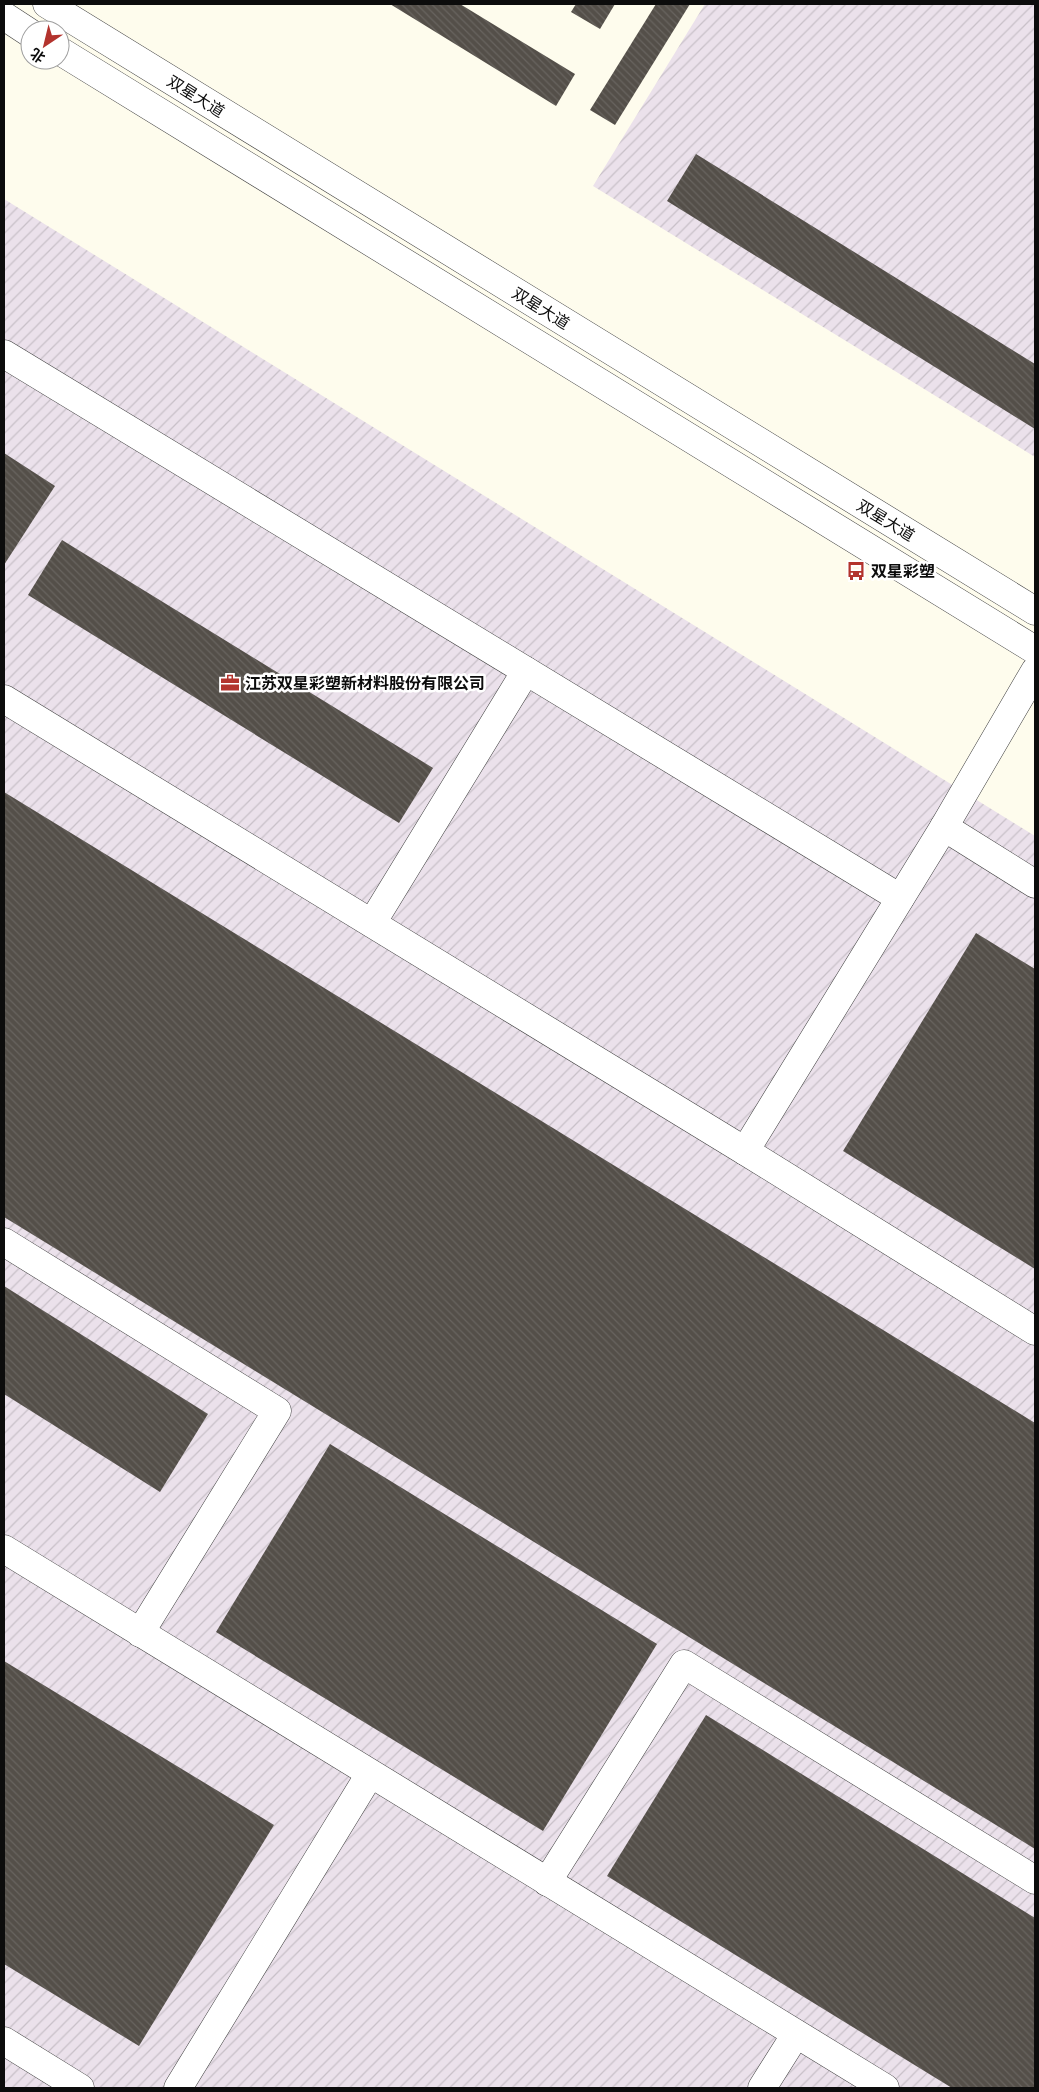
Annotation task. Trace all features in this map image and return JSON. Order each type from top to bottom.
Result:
[{"type":"street","name":"双星大道","points":[[47,4],[1035,611]]},
{"type":"street","points":[[4,16],[20,26]]},
{"type":"street","name":"双星大道","points":[[70,57],[1035,654]]},
{"type":"street","points":[[4,354],[900,898]]},
{"type":"street","points":[[746,1151],[944,827],[1035,654]]},
{"type":"street","points":[[372,923],[526,671]]},
{"type":"street","points":[[4,699],[746,1151],[1035,1331]]},
{"type":"street","points":[[944,827],[1035,884]]},
{"type":"street","points":[[4,1242],[277,1411],[140,1633]]},
{"type":"street","points":[[4,1550],[885,2088]]},
{"type":"street","points":[[547,1882],[684,1664],[1035,1880]]},
{"type":"street","points":[[178,2088],[370,1774]]},
{"type":"street","points":[[762,2088],[796,2034]]},
{"type":"street","points":[[4,2041],[80,2088]]},
{"type":"shaded area","points":[[705,4],[1035,4],[1035,457],[593,186]]},
{"type":"shaded area","points":[[4,199],[1035,836],[1035,2088],[4,2088]]},
{"type":"building","points":[[390,4],[460,4],[575,74],[556,106]]},
{"type":"building","points":[[576,4],[615,4],[600,29],[571,12]]},
{"type":"building","points":[[656,4],[690,4],[615,125],[590,110]]},
{"type":"building","points":[[696,154],[1035,364],[1035,429],[667,201]]},
{"type":"building","points":[[4,453],[55,486],[4,565]]},
{"type":"building","points":[[62,540],[433,768],[399,823],[28,595]]},
{"type":"building","points":[[4,792],[1035,1423],[1035,1849],[4,1217]]},
{"type":"building","points":[[976,933],[1035,969],[1035,1269],[843,1151]]},
{"type":"building","points":[[4,1286],[208,1414],[160,1492],[4,1394]]},
{"type":"building","points":[[330,1444],[657,1644],[543,1831],[216,1632]]},
{"type":"building","points":[[4,1661],[274,1825],[139,2046],[4,1964]]},
{"type":"building","points":[[706,1715],[1035,1918],[1035,2088],[952,2088],[607,1876]]},
{"type":"place","name":"双星彩塑","points":[[856,571]]},
{"type":"place","name":"江苏双星彩塑新材料股份有限公司","points":[[230,683]]}]
